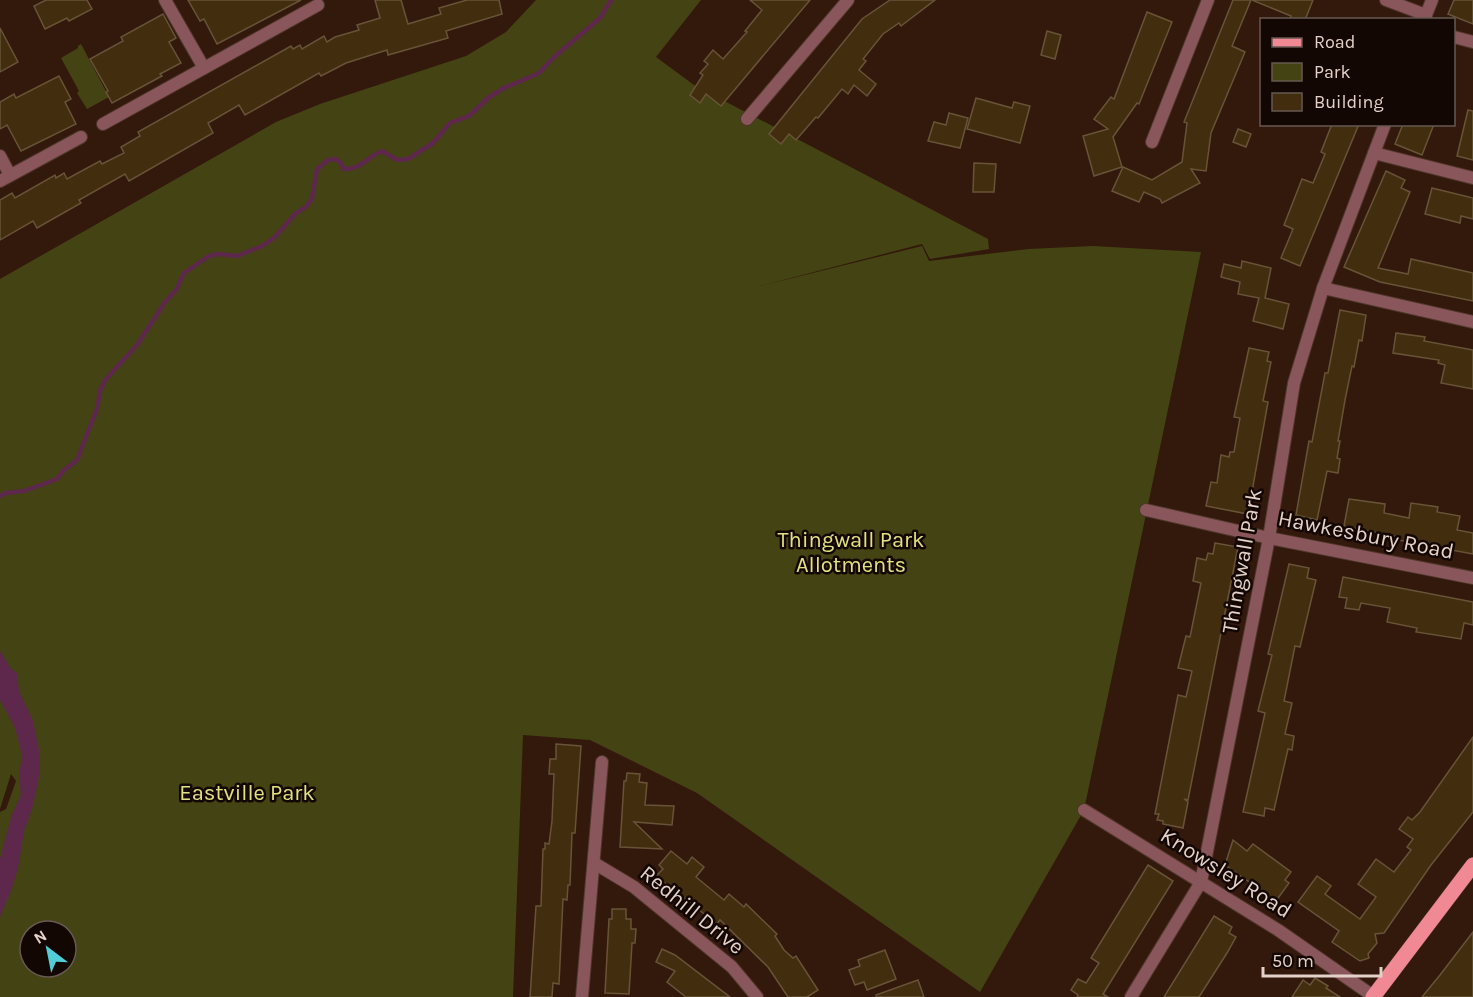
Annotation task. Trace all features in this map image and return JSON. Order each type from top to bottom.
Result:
[{"type":"main road","points":[[1373,996],[1473,865]]},
{"type":"street","points":[[165,0],[204,68]]},
{"type":"street","points":[[747,119],[848,0]]},
{"type":"street","points":[[1152,142],[1208,0]]},
{"type":"street","points":[[1386,0],[1425,17],[1432,0]]},
{"type":"street","points":[[103,124],[318,5]]},
{"type":"street","points":[[1455,37],[1473,42]]},
{"type":"street","name":"Thingwall Park","points":[[1131,997],[1201,882],[1269,538],[1294,383],[1323,288],[1384,126]]},
{"type":"street","points":[[0,156],[5,178],[81,137]]},
{"type":"street","points":[[1374,153],[1473,178]]},
{"type":"street","points":[[1323,288],[1473,322]]},
{"type":"street","name":"Hawkesbury Road","points":[[1146,510],[1269,538],[1473,578]]},
{"type":"street","points":[[582,997],[602,762]]},
{"type":"street","name":"Knowsley Road","points":[[1084,810],[1278,930],[1373,996]]},
{"type":"street","name":"Redhill Drive","points":[[594,863],[634,886],[732,967],[757,997]]},
{"type":"green space","points":[[536,0],[701,0],[656,57],[694,85],[988,239],[989,249],[930,259],[922,244],[760,286],[922,246],[929,261],[1028,249],[1093,246],[1201,252],[1084,810],[980,992],[697,793],[590,740],[523,735],[513,997],[0,997],[0,812],[6,809],[16,781],[11,774],[0,809],[0,279],[276,122],[320,104],[466,56],[506,32]]},
{"type":"green space","points":[[81,44],[109,97],[87,109],[61,58]]},
{"type":"shaded area","points":[[0,651],[11,669],[17,673],[19,691],[33,721],[39,750],[40,772],[32,809],[24,831],[18,868],[0,917],[0,859],[11,817],[21,795],[19,774],[22,755],[15,728],[0,700]]},
{"type":"building","points":[[46,0],[87,0],[92,9],[69,21],[67,18],[45,29],[34,6]]},
{"type":"building","points":[[188,0],[301,0],[217,44],[204,19],[200,21]]},
{"type":"building","points":[[375,0],[401,0],[408,24],[441,14],[439,8],[467,0],[499,0],[502,14],[446,31],[448,38],[388,55],[387,50],[346,63],[321,76],[319,73],[245,115],[239,105],[208,123],[213,133],[129,181],[125,174],[79,200],[81,203],[37,228],[33,221],[0,240],[0,200],[12,193],[15,198],[55,175],[56,178],[64,173],[67,179],[100,161],[102,164],[124,153],[121,147],[140,136],[138,132],[291,46],[293,49],[300,45],[302,49],[324,36],[327,42],[335,37],[359,30],[357,25],[380,18]]},
{"type":"building","points":[[750,0],[810,0],[721,106],[706,94],[700,103],[690,95],[703,75],[700,73],[708,64],[704,61],[713,50],[723,59],[747,32],[745,31],[762,10]]},
{"type":"building","points":[[890,0],[935,0],[901,26],[899,23],[883,34],[863,59],[866,61],[859,70],[876,84],[867,96],[854,85],[848,94],[842,89],[796,140],[789,134],[781,144],[769,134],[862,19]]},
{"type":"building","points":[[1233,0],[1251,0],[1232,46],[1245,52],[1211,133],[1206,171],[1191,169],[1200,183],[1162,203],[1160,199],[1144,192],[1139,202],[1112,191],[1123,167],[1152,180],[1182,162],[1187,123],[1184,122]]},
{"type":"building","points":[[1252,0],[1313,0],[1306,18],[1290,18],[1291,16]]},
{"type":"building","points":[[1454,0],[1473,0],[1473,24],[1448,14]]},
{"type":"building","points":[[1147,12],[1172,22],[1139,104],[1137,103],[1113,137],[1122,167],[1094,176],[1083,136],[1108,129],[1094,119],[1111,97],[1114,99]]},
{"type":"building","points":[[163,14],[176,38],[169,42],[181,63],[112,103],[90,59],[123,41],[121,37]]},
{"type":"building","points":[[0,28],[18,62],[0,72]]},
{"type":"building","points":[[1047,31],[1061,35],[1055,59],[1041,55]]},
{"type":"building","points":[[59,76],[71,99],[65,102],[76,124],[21,151],[7,125],[0,129],[0,102],[14,94],[16,98]]},
{"type":"building","points":[[976,98],[1012,108],[1014,102],[1030,106],[1020,143],[967,129]]},
{"type":"building","points":[[1468,110],[1473,111],[1473,160],[1457,156]]},
{"type":"building","points":[[949,113],[968,118],[960,148],[928,141],[934,122],[946,125]]},
{"type":"building","points":[[1331,126],[1358,126],[1300,266],[1281,258],[1293,229],[1284,225],[1302,179],[1313,183],[1325,154],[1321,152]]},
{"type":"building","points":[[1402,126],[1433,126],[1422,155],[1395,144]]},
{"type":"building","points":[[1238,129],[1251,134],[1246,147],[1233,142]]},
{"type":"building","points":[[974,163],[996,164],[994,192],[973,192]]},
{"type":"building","points":[[1386,171],[1405,180],[1401,188],[1410,192],[1378,268],[1408,274],[1411,259],[1473,273],[1473,301],[1380,282],[1344,267]]},
{"type":"building","points":[[1432,188],[1473,198],[1473,219],[1461,216],[1460,223],[1425,214]]},
{"type":"building","points":[[1242,261],[1271,268],[1265,298],[1289,304],[1283,329],[1253,321],[1259,298],[1238,294],[1240,282],[1221,277],[1224,264],[1241,268]]},
{"type":"building","points":[[1340,310],[1366,315],[1362,341],[1359,340],[1345,400],[1338,441],[1340,441],[1337,458],[1340,459],[1338,473],[1327,471],[1317,520],[1296,515],[1309,441],[1312,442]]},
{"type":"building","points":[[1396,333],[1425,337],[1424,341],[1473,350],[1473,389],[1441,383],[1445,365],[1438,363],[1439,360],[1393,353]]},
{"type":"building","points":[[1249,348],[1269,352],[1267,361],[1271,362],[1263,401],[1268,402],[1248,514],[1206,506],[1211,482],[1217,483],[1221,455],[1229,457],[1230,452],[1234,452],[1240,418],[1234,417]]},
{"type":"building","points":[[1349,499],[1385,504],[1384,513],[1409,518],[1411,503],[1438,507],[1437,512],[1460,516],[1457,530],[1473,533],[1473,554],[1398,540],[1399,537],[1344,526]]},
{"type":"building","points":[[1215,543],[1238,547],[1188,800],[1184,799],[1188,802],[1183,828],[1163,824],[1163,821],[1157,820],[1159,814],[1155,814],[1178,695],[1186,697],[1192,671],[1178,668],[1186,636],[1190,637],[1201,583],[1193,581],[1197,558],[1206,560],[1208,553],[1213,554]]},
{"type":"building","points":[[1289,564],[1309,568],[1307,578],[1316,580],[1300,647],[1295,646],[1284,701],[1292,703],[1285,734],[1294,736],[1292,750],[1288,749],[1274,810],[1265,808],[1264,816],[1243,812],[1265,713],[1258,711],[1272,655],[1268,654]]},
{"type":"building","points":[[1343,577],[1473,602],[1473,625],[1464,623],[1461,639],[1416,632],[1417,628],[1387,622],[1390,608],[1361,603],[1359,610],[1345,608],[1347,598],[1339,597]]},
{"type":"building","points":[[1473,737],[1473,812],[1431,865],[1384,933],[1375,934],[1377,943],[1368,954],[1369,958],[1360,961],[1332,942],[1339,931],[1298,902],[1317,876],[1331,886],[1325,894],[1360,919],[1376,897],[1358,884],[1376,859],[1394,872],[1411,850],[1407,847],[1413,839],[1399,829],[1408,817],[1412,820],[1420,812]]},
{"type":"building","points":[[556,744],[581,746],[575,833],[572,833],[570,885],[568,885],[567,900],[563,899],[559,984],[553,983],[552,997],[530,997],[536,906],[541,906],[543,849],[545,849],[545,843],[549,844],[552,821],[554,774],[549,774],[550,759],[556,759]]},
{"type":"building","points":[[627,773],[640,774],[639,782],[647,783],[645,805],[674,806],[672,825],[634,822],[662,849],[620,847],[624,781],[626,781]]},
{"type":"building","points":[[1233,840],[1247,851],[1253,844],[1291,872],[1285,880],[1289,883],[1276,901],[1225,865]]},
{"type":"building","points":[[671,851],[687,864],[692,857],[704,867],[696,877],[724,900],[729,894],[744,907],[746,904],[777,934],[775,936],[784,950],[793,958],[796,956],[818,990],[807,997],[788,997],[768,967],[720,920],[717,924],[656,876],[663,869],[659,865]]},
{"type":"building","points":[[1148,865],[1173,881],[1103,994],[1108,997],[1077,997],[1078,995],[1071,990],[1078,979],[1086,983],[1099,963],[1091,958]]},
{"type":"building","points":[[612,909],[626,909],[626,919],[631,919],[631,929],[636,929],[635,943],[632,943],[629,994],[605,993],[609,919],[612,919]]},
{"type":"building","points":[[1214,916],[1232,927],[1229,933],[1236,937],[1227,953],[1199,997],[1164,997]]},
{"type":"building","points":[[1473,932],[1473,997],[1422,997],[1440,975]]},
{"type":"building","points":[[662,949],[675,955],[730,997],[686,997],[667,982],[675,971],[656,962]]},
{"type":"building","points":[[885,950],[896,979],[867,990],[864,982],[855,985],[849,970],[860,966],[858,960]]},
{"type":"building","points":[[1315,978],[1340,997],[1292,997],[1303,980],[1310,985]]},
{"type":"building","points":[[918,980],[924,997],[876,997],[876,995]]},
{"type":"waterway","points":[[0,496],[24,491],[57,479],[77,460],[97,409],[100,391],[105,380],[137,345],[165,302],[176,290],[184,273],[209,256],[218,254],[237,256],[262,246],[274,238],[295,214],[307,206],[312,198],[317,169],[328,160],[335,159],[344,169],[350,169],[382,151],[397,160],[408,159],[433,143],[450,123],[469,116],[488,98],[502,89],[539,73],[600,18],[611,0]]},
{"type":"park label","name":"Thingwall Park Allotments","points":[[851,552]]},
{"type":"park label","name":"Eastville Park","points":[[247,793]]}]
